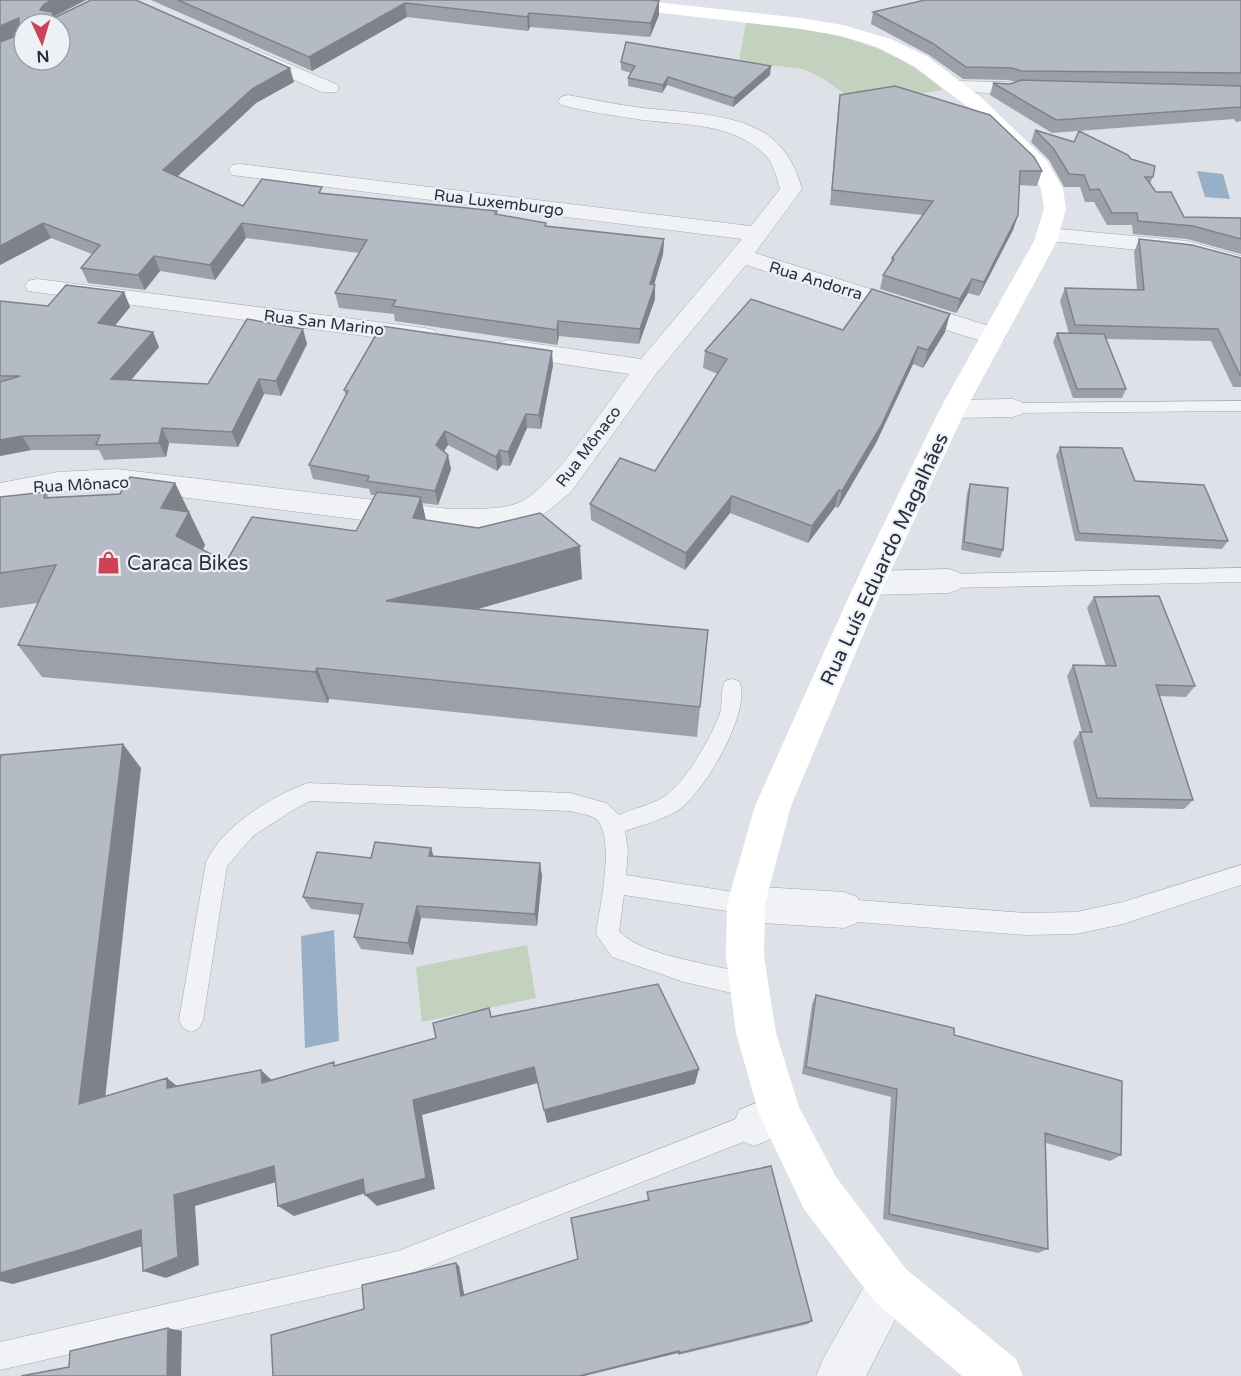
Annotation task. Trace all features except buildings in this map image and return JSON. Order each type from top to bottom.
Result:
[{"type":"main road","name":"Rua Luís Eduardo Magalhães","points":[[592,0],[817,24],[864,35],[907,53],[956,87],[1028,154],[1049,179],[1057,202],[1049,235],[953,409],[870,583],[773,806],[746,903],[745,956],[767,1119],[890,1285],[999,1376]]},
{"type":"street","points":[[234,46],[329,88]]},
{"type":"street","points":[[956,87],[1013,88]]},
{"type":"street","name":"Rua Mônaco","points":[[0,493],[15,488],[58,482],[117,479],[449,520],[499,518],[529,511],[561,485],[647,368],[741,256],[791,189],[786,170],[764,140],[750,132],[724,124],[568,101]]},
{"type":"street","name":"Rua Luxemburgo","points":[[240,170],[758,234]]},
{"type":"street","points":[[1049,235],[1187,248],[1241,263]]},
{"type":"street","name":"Rua Andorra","points":[[741,256],[993,336]]},
{"type":"street","name":"Rua San Marino","points":[[37,286],[452,340]]},
{"type":"street","points":[[487,345],[647,368]]},
{"type":"street","points":[[953,409],[1013,408]]},
{"type":"street","points":[[870,583],[949,581]]},
{"type":"street","points":[[746,903],[844,910]]},
{"type":"street","points":[[840,1376],[890,1285]]},
{"type":"lane","points":[[1013,408],[1241,406]]},
{"type":"lane","points":[[949,581],[1241,575]]},
{"type":"lane","points":[[614,826],[670,804],[686,789],[710,755],[730,712],[732,687]]},
{"type":"lane","points":[[191,1020],[218,862],[245,829],[308,792],[570,802],[602,811],[614,826],[618,855],[607,934],[620,949],[684,970],[749,986]]},
{"type":"lane","points":[[844,910],[1026,924],[1076,923],[1123,913],[1241,875]]},
{"type":"lane","points":[[613,884],[746,903]]},
{"type":"lane","points":[[0,1356],[398,1264],[767,1119]]},
{"type":"green space","points":[[746,23],[799,28],[851,39],[900,59],[943,90],[862,102],[803,69],[739,61]]},
{"type":"green space","points":[[527,945],[536,998],[422,1022],[416,967]]},
{"type":"water","points":[[1197,171],[1223,174],[1230,199],[1205,197]]},
{"type":"water","points":[[334,930],[339,1041],[305,1048],[301,936]]},
{"type":"place","name":"Caraca Bikes","points":[[109,563]]}]
